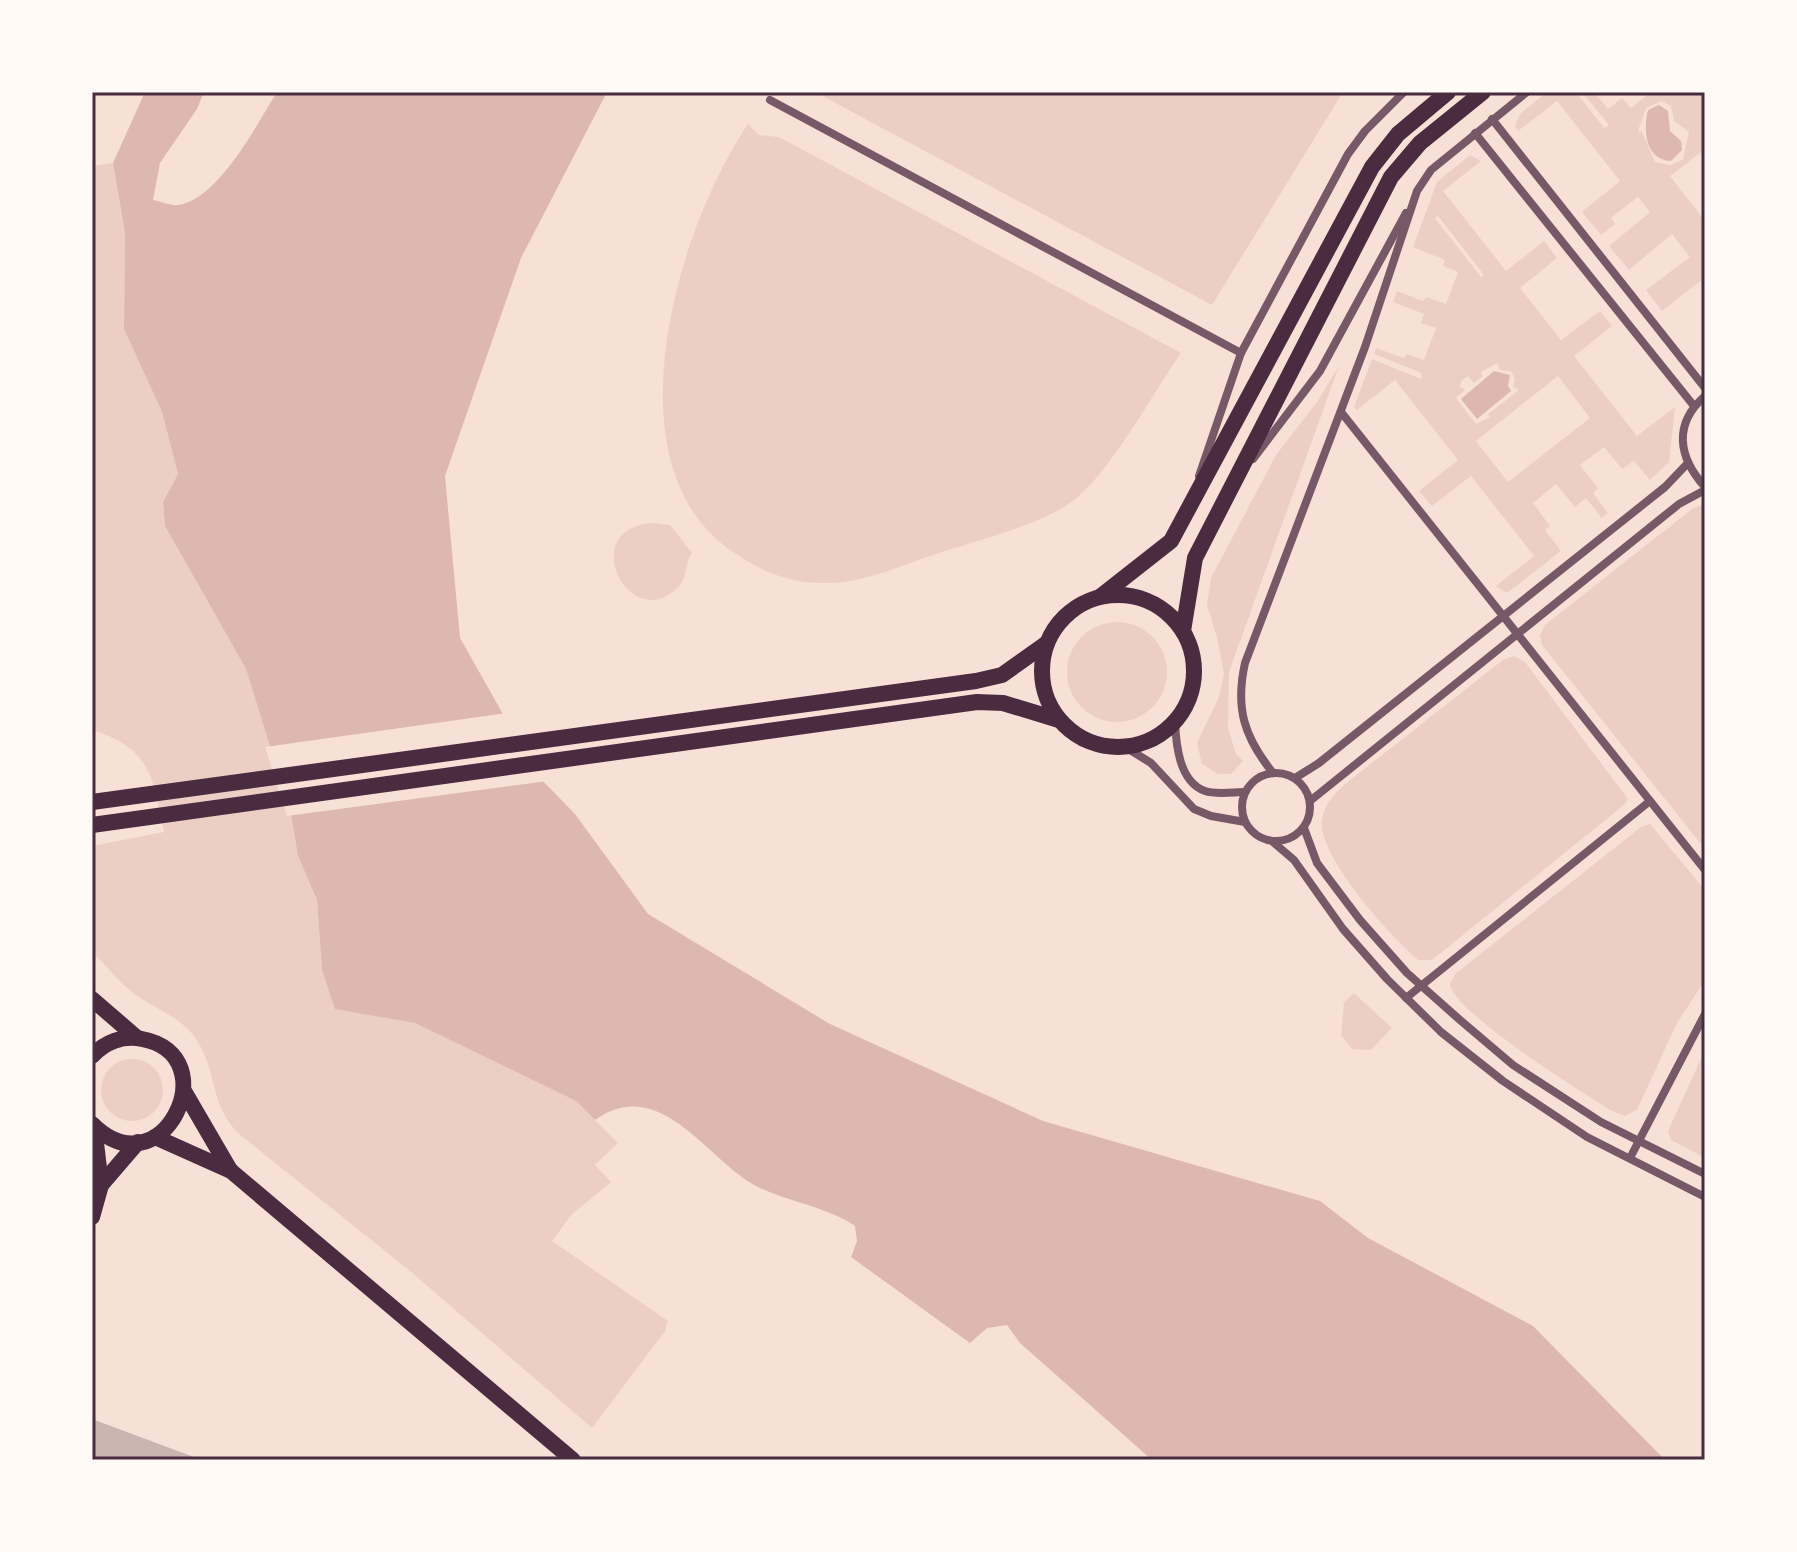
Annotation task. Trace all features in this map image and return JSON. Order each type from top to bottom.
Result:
[{"type":"main road","points":[[1059,720],[1046,696],[1041,669],[1047,643],[1059,621],[1078,605],[1101,596],[1171,541],[1372,167],[1398,134],[1448,92]]},
{"type":"main road","points":[[1183,631],[1195,558],[1391,177],[1420,143],[1483,92]]},
{"type":"main road","points":[[92,825],[977,702],[1003,703],[1059,720],[1089,740],[1125,747],[1152,739],[1175,722],[1188,701],[1193,678],[1192,653],[1183,631],[1171,616],[1139,597],[1101,596]]},
{"type":"main road","points":[[92,802],[976,681],[1002,675],[1047,643]]},
{"type":"main road","points":[[92,999],[136,1037]]},
{"type":"main road","points":[[92,1056],[114,1040],[136,1037],[148,1040],[170,1054],[181,1070],[184,1091],[180,1111],[173,1123],[155,1137],[138,1142],[113,1139],[93,1125]]},
{"type":"main road","points":[[184,1091],[231,1171]]},
{"type":"main road","points":[[92,1217],[101,1185],[93,1125]]},
{"type":"main road","points":[[155,1137],[231,1171],[573,1460]]},
{"type":"main road","points":[[101,1185],[138,1142]]},
{"type":"street","points":[[1193,504],[1206,448],[1241,353],[1348,154],[1365,131],[1404,92]]},
{"type":"street","points":[[1230,488],[1320,371],[1431,170],[1527,92]]},
{"type":"street","points":[[770,100],[1241,353]]},
{"type":"street","points":[[1492,119],[1705,388]]},
{"type":"street","points":[[1475,133],[1694,406]]},
{"type":"street","points":[[1273,773],[1246,735],[1239,691],[1245,663],[1341,412],[1417,191]]},
{"type":"street","points":[[1705,396],[1685,420],[1681,436],[1687,464],[1705,488],[1679,504],[1341,773],[1310,801],[1304,828],[1317,863],[1360,920],[1420,985],[1513,1065],[1601,1122],[1705,1174]]},
{"type":"street","points":[[1341,412],[1705,870]]},
{"type":"street","points":[[1295,778],[1319,763],[1665,487],[1687,464]]},
{"type":"street","points":[[1175,722],[1181,763],[1194,783],[1206,791],[1245,792]]},
{"type":"street","points":[[1125,747],[1151,763],[1194,809],[1211,816],[1245,822],[1262,839],[1273,842],[1285,841],[1304,828]]},
{"type":"street","points":[[1245,822],[1242,802],[1245,792],[1261,776],[1273,773],[1295,778],[1310,801]]},
{"type":"street","points":[[1406,998],[1650,801]]},
{"type":"street","points":[[1273,842],[1294,860],[1343,929],[1441,1032],[1528,1098],[1587,1137],[1705,1197]]},
{"type":"street","points":[[1630,1158],[1705,1014]]},
{"type":"shaded area","points":[[145,92],[204,92],[197,109],[160,163],[153,200],[178,205],[208,190],[222,175],[277,92],[607,92],[521,258],[445,476],[460,638],[538,776],[575,814],[648,914],[830,1024],[1043,1121],[1320,1201],[1368,1238],[1533,1326],[1665,1460],[1152,1460],[1020,1343],[1007,1325],[987,1328],[970,1343],[851,1257],[857,1241],[855,1226],[832,1214],[758,1187],[739,1175],[682,1126],[662,1114],[641,1107],[619,1108],[595,1120],[576,1101],[415,1023],[335,1009],[322,970],[317,900],[298,856],[291,814],[246,669],[165,526],[163,502],[178,474],[162,412],[124,329],[125,233],[113,163]]},
{"type":"shaded area","points":[[815,92],[1343,92],[1212,305]]},
{"type":"shaded area","points":[[1547,92],[1576,92],[1604,128],[1609,125],[1582,92],[1594,92],[1608,109],[1622,98],[1631,108],[1651,92],[1705,92],[1705,149],[1670,176],[1705,221],[1705,287],[1700,281],[1662,311],[1646,290],[1690,257],[1672,234],[1629,270],[1609,246],[1650,212],[1638,197],[1611,218],[1615,224],[1601,235],[1582,212],[1620,181],[1557,101],[1518,131],[1515,126],[1520,114]],"holes":[[[1661,101],[1671,106],[1674,121],[1689,132],[1683,159],[1671,165],[1655,162],[1642,132],[1638,131],[1646,108]]]},
{"type":"shaded area","points":[[1659,105],[1668,111],[1670,131],[1681,141],[1682,150],[1671,161],[1656,155],[1646,134],[1648,110]]},
{"type":"shaded area","points":[[748,124],[759,135],[779,137],[1181,353],[1114,455],[1085,491],[1070,503],[1024,526],[882,573],[823,583],[798,581],[754,565],[733,552],[694,513],[672,463],[663,406],[666,344],[679,282],[698,222],[722,168]]},
{"type":"shaded area","points":[[1470,155],[1481,161],[1443,191],[1506,271],[1544,241],[1557,258],[1520,288],[1561,340],[1600,311],[1612,326],[1574,356],[1637,436],[1675,407],[1669,462],[1650,480],[1634,461],[1622,469],[1604,447],[1580,465],[1598,488],[1593,493],[1608,513],[1602,518],[1586,498],[1575,507],[1556,484],[1533,503],[1550,526],[1545,530],[1561,551],[1507,593],[1496,586],[1534,556],[1471,476],[1432,506],[1419,491],[1458,460],[1395,380],[1357,410],[1354,407],[1372,359],[1421,379],[1422,373],[1374,354],[1376,348],[1404,358],[1407,354],[1424,360],[1436,328],[1421,323],[1424,314],[1393,302],[1397,291],[1423,301],[1426,297],[1446,304],[1458,272],[1443,266],[1445,260],[1413,247],[1437,182]],"holes":[[[1438,216],[1484,275],[1481,277],[1435,218]],[[1497,363],[1500,370],[1511,371],[1515,379],[1513,387],[1519,390],[1488,414],[1490,417],[1476,424],[1456,398],[1465,390],[1460,386],[1461,381],[1468,376],[1474,383],[1483,376],[1481,372]],[[1558,376],[1590,418],[1508,482],[1476,441]]]},
{"type":"shaded area","points":[[113,163],[125,233],[124,329],[162,412],[178,474],[163,502],[165,526],[246,669],[291,814],[298,856],[317,900],[322,970],[335,1008],[415,1023],[576,1101],[618,1143],[595,1165],[611,1182],[572,1214],[552,1241],[668,1321],[665,1331],[592,1428],[410,1271],[239,1134],[223,1111],[203,1051],[190,1031],[130,990],[92,951],[92,846],[164,832],[146,767],[127,746],[92,730],[92,166]]},
{"type":"shaded area","points":[[1339,366],[1229,672],[1228,728],[1236,754],[1243,761],[1231,774],[1218,774],[1202,764],[1197,743],[1219,697],[1224,674],[1207,606],[1211,578],[1276,455],[1317,402]]},
{"type":"shaded area","points":[[1494,371],[1510,375],[1508,386],[1511,391],[1477,419],[1461,399]]},
{"type":"shaded area","points":[[1705,504],[1705,849],[1542,645],[1540,635],[1545,625],[1692,509]]},
{"type":"shaded area","points":[[653,523],[670,525],[692,553],[679,586],[661,598],[644,599],[629,590],[618,576],[614,559],[617,542],[629,529]]},
{"type":"shaded area","points":[[1117,622],[1136,626],[1152,637],[1163,653],[1167,672],[1163,691],[1152,707],[1136,718],[1117,722],[1098,718],[1082,707],[1071,691],[1067,672],[1071,653],[1082,637],[1098,626]]},
{"type":"shaded area","points":[[1514,656],[1525,662],[1628,799],[1432,960],[1418,960],[1374,915],[1343,874],[1324,835],[1323,814],[1332,798],[1349,781],[1503,660]]},
{"type":"shaded area","points":[[1650,824],[1705,890],[1705,980],[1676,1025],[1637,1110],[1625,1116],[1575,1088],[1495,1032],[1457,997],[1450,984],[1455,974],[1641,827]]},
{"type":"shaded area","points":[[1354,993],[1392,1028],[1371,1050],[1352,1049],[1341,1035],[1344,1002]]},
{"type":"shaded area","points":[[1705,1050],[1705,1158],[1671,1140],[1668,1131]]},
{"type":"shaded area","points":[[126,1059],[138,1059],[154,1068],[161,1078],[161,1102],[154,1112],[138,1121],[126,1121],[106,1107],[101,1096],[101,1084],[115,1064]]},
{"type":"pier","points":[[507,713],[548,781],[287,816],[265,747]]},
{"type":"building","points":[[92,1419],[202,1460],[92,1460]]}]
